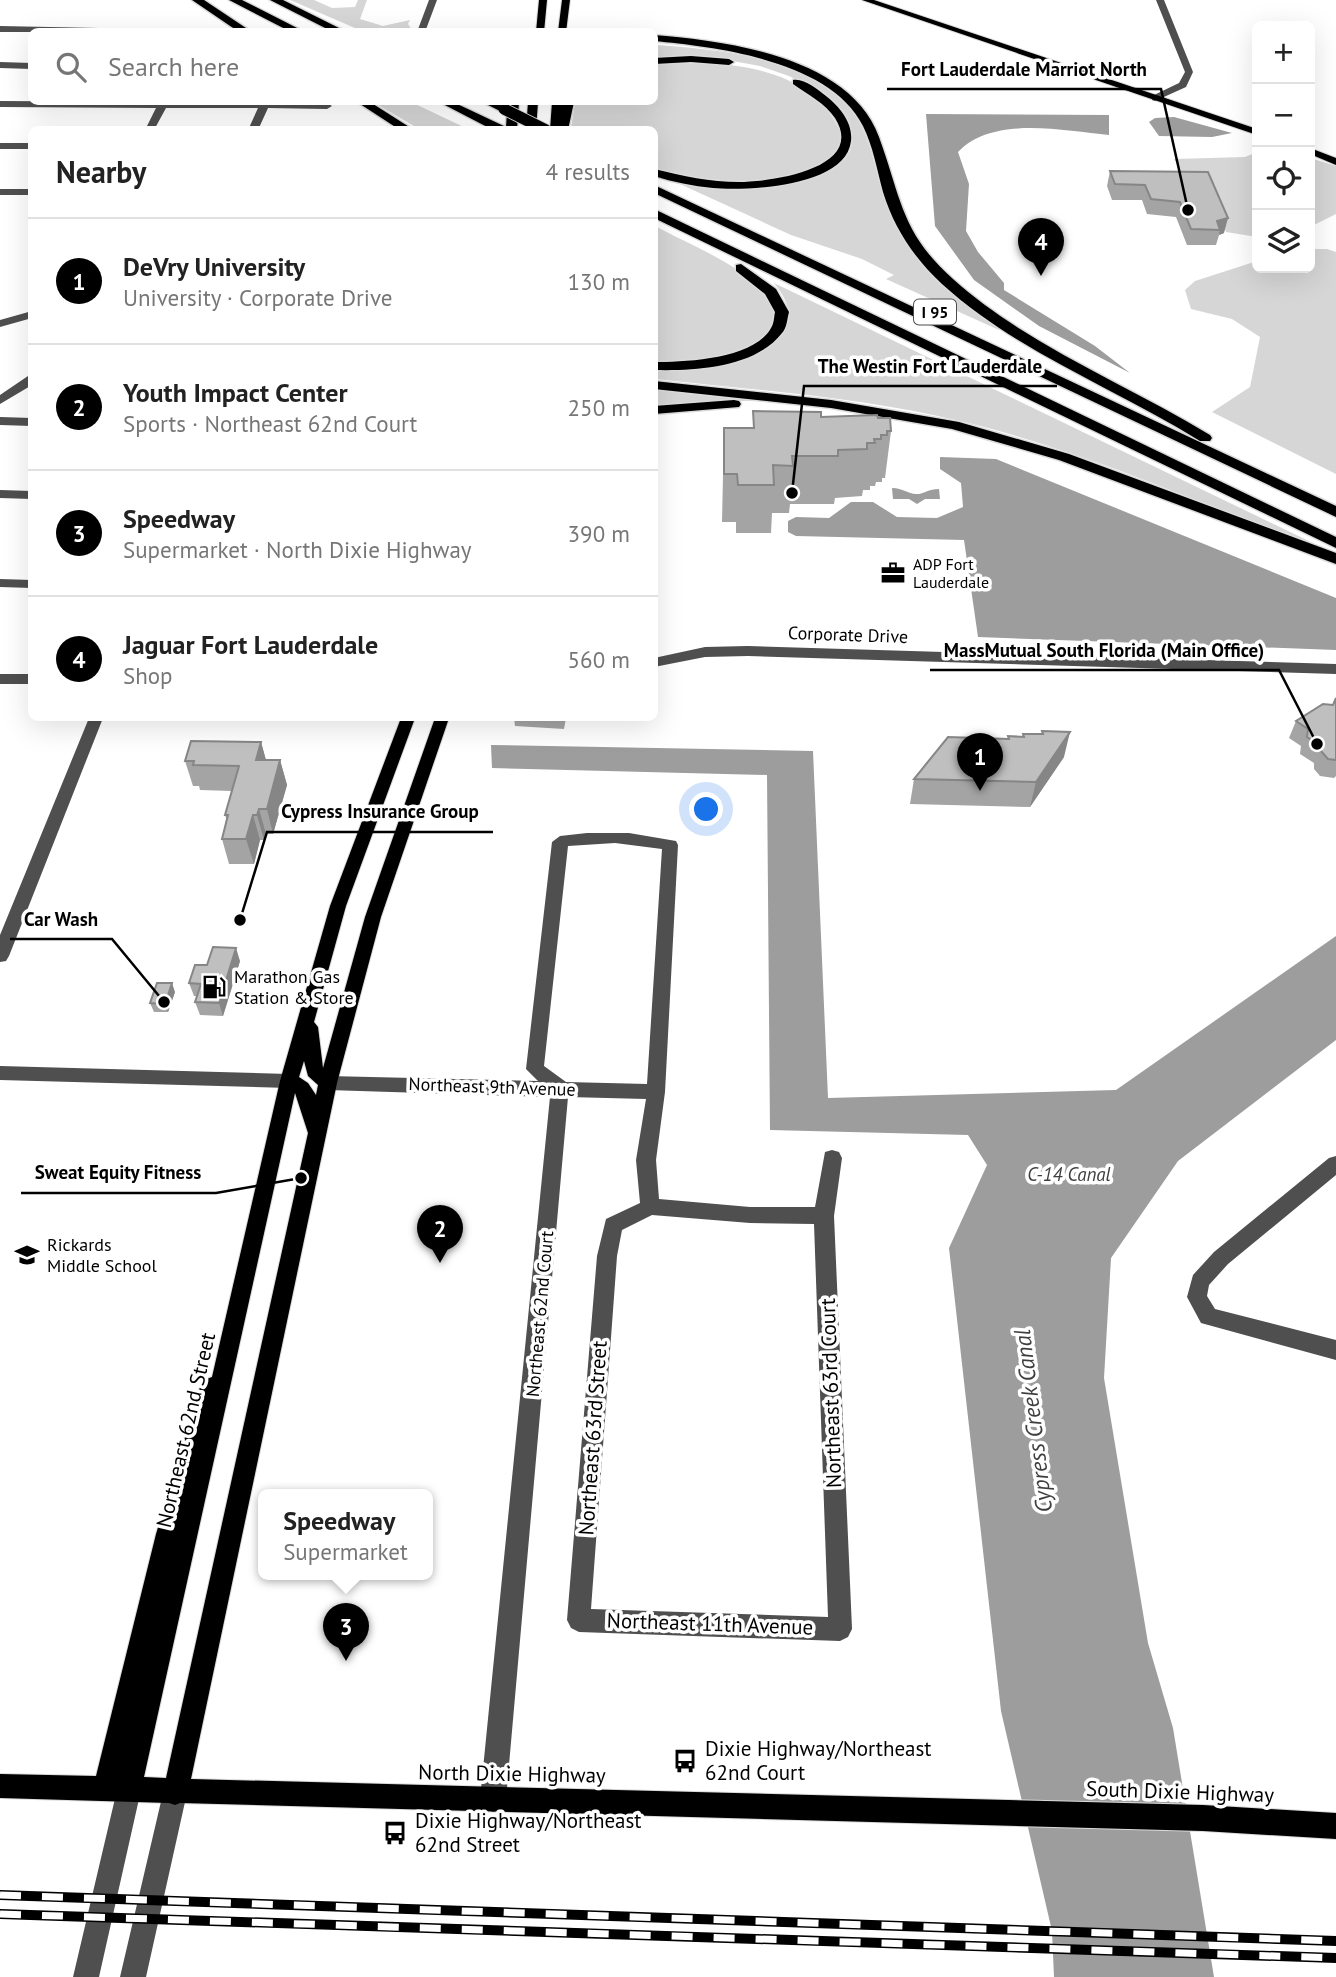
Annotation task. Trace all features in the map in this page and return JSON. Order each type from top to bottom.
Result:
[{"type":"highway","points":[[197,0],[241,28]]},
{"type":"highway","points":[[219,0],[275,28]]},
{"type":"highway","points":[[234,0],[292,28]]},
{"type":"highway","points":[[258,0],[316,28]]},
{"type":"highway","points":[[275,0],[334,28]]},
{"type":"highway","points":[[658,40],[706,45],[783,64],[815,77],[842,93],[860,111],[868,125],[906,233],[947,282],[999,322],[1143,400],[1216,444]]},
{"type":"highway","points":[[658,61],[718,60],[775,73],[806,88],[831,105],[843,122],[848,138],[843,153],[827,166],[810,174],[779,182],[714,185],[658,173]]},
{"type":"highway","points":[[368,105],[402,126]]},
{"type":"highway","points":[[443,105],[477,126]]},
{"type":"highway","points":[[445,105],[526,126]]},
{"type":"highway","points":[[477,105],[502,121]]},
{"type":"highway","points":[[490,105],[502,121]]},
{"type":"highway","points":[[511,126],[514,105]]},
{"type":"highway","points":[[563,126],[567,105]]},
{"type":"highway","name":"I 95","points":[[658,183],[1336,500]]},
{"type":"highway","points":[[658,190],[1336,512]]},
{"type":"highway","points":[[658,205],[1336,530]]},
{"type":"highway","points":[[658,217],[760,279],[774,292],[783,309],[781,322],[774,334],[760,346],[741,355],[695,366],[658,366]]},
{"type":"highway","name":"I 95","points":[[658,217],[1336,543]]},
{"type":"highway","points":[[658,384],[831,404],[936,421],[1016,441],[1336,559]]},
{"type":"highway","points":[[658,410],[735,404],[848,408]]},
{"type":"main road","points":[[540,28],[543,0]]},
{"type":"main road","points":[[562,28],[566,0]]},
{"type":"main road","points":[[866,0],[1252,130]]},
{"type":"main road","points":[[892,0],[1252,120]]},
{"type":"main road","points":[[531,126],[534,105]]},
{"type":"main road","points":[[555,126],[557,105]]},
{"type":"main road","points":[[1315,142],[1336,150]]},
{"type":"main road","points":[[1315,153],[1336,162]]},
{"type":"main road","name":"Northeast 62nd Street","points":[[117,1790],[232,1335],[289,1081],[350,871],[407,721]]},
{"type":"main road","points":[[175,1793],[328,1083],[381,892],[441,721]]},
{"type":"main road","points":[[308,1012],[314,1071],[328,1083]]},
{"type":"main road","points":[[289,1081],[299,1083],[305,1089],[317,1136]]},
{"type":"main road","name":"North Dixie Highway","points":[[0,1787],[1022,1813]]},
{"type":"main road","name":"South Dixie Highway","points":[[1022,1813],[1203,1818],[1336,1826]]},
{"type":"street","points":[[422,28],[433,0]]},
{"type":"street","points":[[1156,98],[1183,85],[1189,72],[1160,0]]},
{"type":"street","points":[[0,29],[28,30]]},
{"type":"street","points":[[0,65],[28,65]]},
{"type":"street","points":[[0,104],[28,104]]},
{"type":"street","points":[[151,126],[162,105]]},
{"type":"street","points":[[255,126],[264,105]]},
{"type":"street","points":[[306,105],[327,106]]},
{"type":"street","points":[[0,146],[28,146]]},
{"type":"street","points":[[0,202],[4,192],[28,192]]},
{"type":"street","points":[[0,318],[28,310]]},
{"type":"street","points":[[0,324],[28,315]]},
{"type":"street","points":[[0,400],[28,382]]},
{"type":"street","points":[[0,421],[28,422]]},
{"type":"street","points":[[0,494],[28,495]]},
{"type":"street","points":[[0,504],[28,504]]},
{"type":"street","points":[[0,583],[28,584]]},
{"type":"street","name":"Corporate Drive","points":[[658,662],[705,652],[748,651],[1336,669]]},
{"type":"street","points":[[0,680],[28,679]]},
{"type":"street","points":[[0,956],[95,721]]},
{"type":"street","points":[[560,1088],[535,1069],[560,842],[583,837],[650,840],[670,845],[656,1092],[646,1160],[650,1207],[750,1215],[824,1216]]},
{"type":"street","points":[[0,1073],[289,1081]]},
{"type":"street","name":"Northeast 9th Avenue","points":[[328,1083],[656,1092]]},
{"type":"street","name":"Northeast 62nd Court","points":[[494,1799],[560,1088]]},
{"type":"street","name":"Northeast 63rd Court","points":[[832,1158],[824,1216],[840,1629]]},
{"type":"street","points":[[1336,1164],[1221,1258],[1200,1281],[1197,1297],[1208,1316],[1336,1350]]},
{"type":"street","name":"Northeast 63rd Street","points":[[579,1620],[607,1256],[613,1225],[650,1207]]},
{"type":"street","name":"Northeast 11th Avenue","points":[[579,1620],[840,1629]]},
{"type":"street","points":[[86,1977],[117,1790]]},
{"type":"street","points":[[133,1977],[175,1793]]},
{"type":"shaded area","points":[[290,0],[314,0],[332,8],[355,7],[358,0],[367,0],[360,19],[383,26],[410,20],[408,24],[411,28],[355,28]]},
{"type":"shaded area","points":[[658,45],[704,49],[759,59],[810,76],[831,89],[849,106],[862,126],[893,218],[916,256],[964,303],[1002,329],[999,330],[886,279],[894,275],[862,259],[791,235],[680,184],[745,188],[831,168],[845,159],[851,149],[849,125],[801,82],[760,66],[722,59],[658,60]]},
{"type":"shaded area","points":[[682,61],[730,65],[754,69],[797,85],[816,98],[831,116],[843,138],[838,152],[822,166],[801,175],[750,181],[722,180],[658,169],[658,126],[571,126],[575,105],[658,105],[658,63]]},
{"type":"shaded area","points":[[378,105],[417,105],[462,126],[414,126]]},
{"type":"shaded area","points":[[1252,154],[1252,236],[1226,232],[1207,187],[1188,183],[1174,159],[1245,157]]},
{"type":"shaded area","points":[[1315,160],[1336,166],[1336,214],[1315,224]]},
{"type":"shaded area","points":[[658,228],[745,275],[768,297],[775,310],[774,322],[768,333],[757,342],[729,355],[691,362],[658,363]]},
{"type":"shaded area","points":[[1315,249],[1336,252],[1336,474],[1212,412],[1250,387],[1260,337],[1232,319],[1191,309],[1185,290],[1195,281],[1252,263],[1252,273],[1315,273]]},
{"type":"shaded area","points":[[774,283],[1317,545],[1315,547],[1095,462],[960,421],[846,400],[658,379],[658,369],[725,363],[774,334],[786,321],[788,314],[782,295]]},
{"type":"shaded area","points":[[658,388],[772,401],[709,401],[658,407]]},
{"type":"water","points":[[926,114],[1109,115],[1109,135],[1050,129],[1009,129],[973,140],[958,152],[969,184],[966,231],[978,252],[1004,283],[1004,290],[1095,346],[1130,373],[1039,326],[974,280],[935,226]]},
{"type":"water","points":[[1174,117],[1232,133],[1212,137],[1159,136],[1149,122],[1155,118]]},
{"type":"water","points":[[940,457],[996,459],[1336,598],[1336,650],[978,637],[964,540],[796,536],[788,532],[788,521],[796,517],[829,518],[851,502],[873,502],[897,517],[937,518],[963,507],[961,483],[940,469]]},
{"type":"water","points":[[892,488],[913,494],[939,489],[940,499],[925,499],[917,504],[909,499],[893,499]]},
{"type":"water","name":"C-14 Canal","points":[[491,745],[813,751],[828,1098],[1116,1090],[1336,936],[1336,1040],[1178,1161],[1111,1258],[1104,1378],[1148,1643],[1173,1728],[1214,1977],[1054,1977],[1052,1931],[1001,1711],[949,1248],[987,1165],[968,1135],[770,1130],[767,775],[492,768]]},
{"type":"building","points":[[1110,171],[1208,172],[1228,218],[1217,221],[1220,230],[1191,229],[1180,202],[1151,199],[1145,185],[1115,184]]},
{"type":"building","points":[[753,411],[821,412],[821,417],[877,415],[878,418],[890,418],[891,431],[887,431],[887,435],[881,435],[881,439],[874,439],[875,443],[867,443],[867,449],[838,450],[838,456],[792,456],[793,466],[773,465],[774,485],[738,485],[737,474],[724,474],[724,428],[754,428]]},
{"type":"building","points":[[1336,698],[1336,760],[1328,759],[1321,751],[1321,746],[1307,737],[1308,729],[1296,721],[1323,704],[1333,705]]},
{"type":"building","points":[[1042,731],[1070,732],[1036,782],[914,779],[948,737],[1009,739],[1008,736],[1043,734]]},
{"type":"building","points":[[191,741],[261,742],[256,760],[280,760],[267,809],[259,809],[257,815],[253,815],[246,839],[222,839],[228,815],[225,815],[239,766],[193,765],[194,761],[185,761]]},
{"type":"building","points":[[213,947],[236,948],[219,1003],[195,1002],[201,984],[189,983],[195,965],[207,965]]},
{"type":"building","points":[[157,983],[172,983],[165,1004],[150,1003]]},
{"type":"railway","points":[[0,1895],[1336,1941]]},
{"type":"railway","points":[[0,1914],[1336,1958]]},
{"type":"place","name":"Fort Lauderdale Marriot North","points":[[1188,210]]},
{"type":"place","name":"Jaguar Fort Lauderdale","points":[[1041,276]]},
{"type":"place","name":"The Westin Fort Lauderdale","points":[[792,493]]},
{"type":"place","name":"ADP Fort Lauderdale","points":[[893,573]]},
{"type":"place","name":"MassMutual South Florida (Main Office)","points":[[1317,744]]},
{"type":"place","name":"DeVry University","points":[[980,791]]},
{"type":"place","name":"Cypress Insurance Group","points":[[240,920]]},
{"type":"place","name":"Marathon Gas Station & Store","points":[[214,987]]},
{"type":"place","name":"Car Wash","points":[[164,1002]]},
{"type":"place","name":"Sweat Equity Fitness","points":[[301,1178]]},
{"type":"place","name":"Rickards Middle School","points":[[27,1255]]},
{"type":"place","name":"Youth Impact Center","points":[[440,1263]]},
{"type":"place","name":"Speedway","points":[[346,1661]]},
{"type":"place","name":"Dixie Highway/Northeast 62nd Court","points":[[685,1761]]},
{"type":"place","name":"Dixie Highway/Northeast 62nd Street","points":[[395,1833]]},
{"type":"water label","name":"Cypress Creek Canal","points":[[1033,1421]]}]
